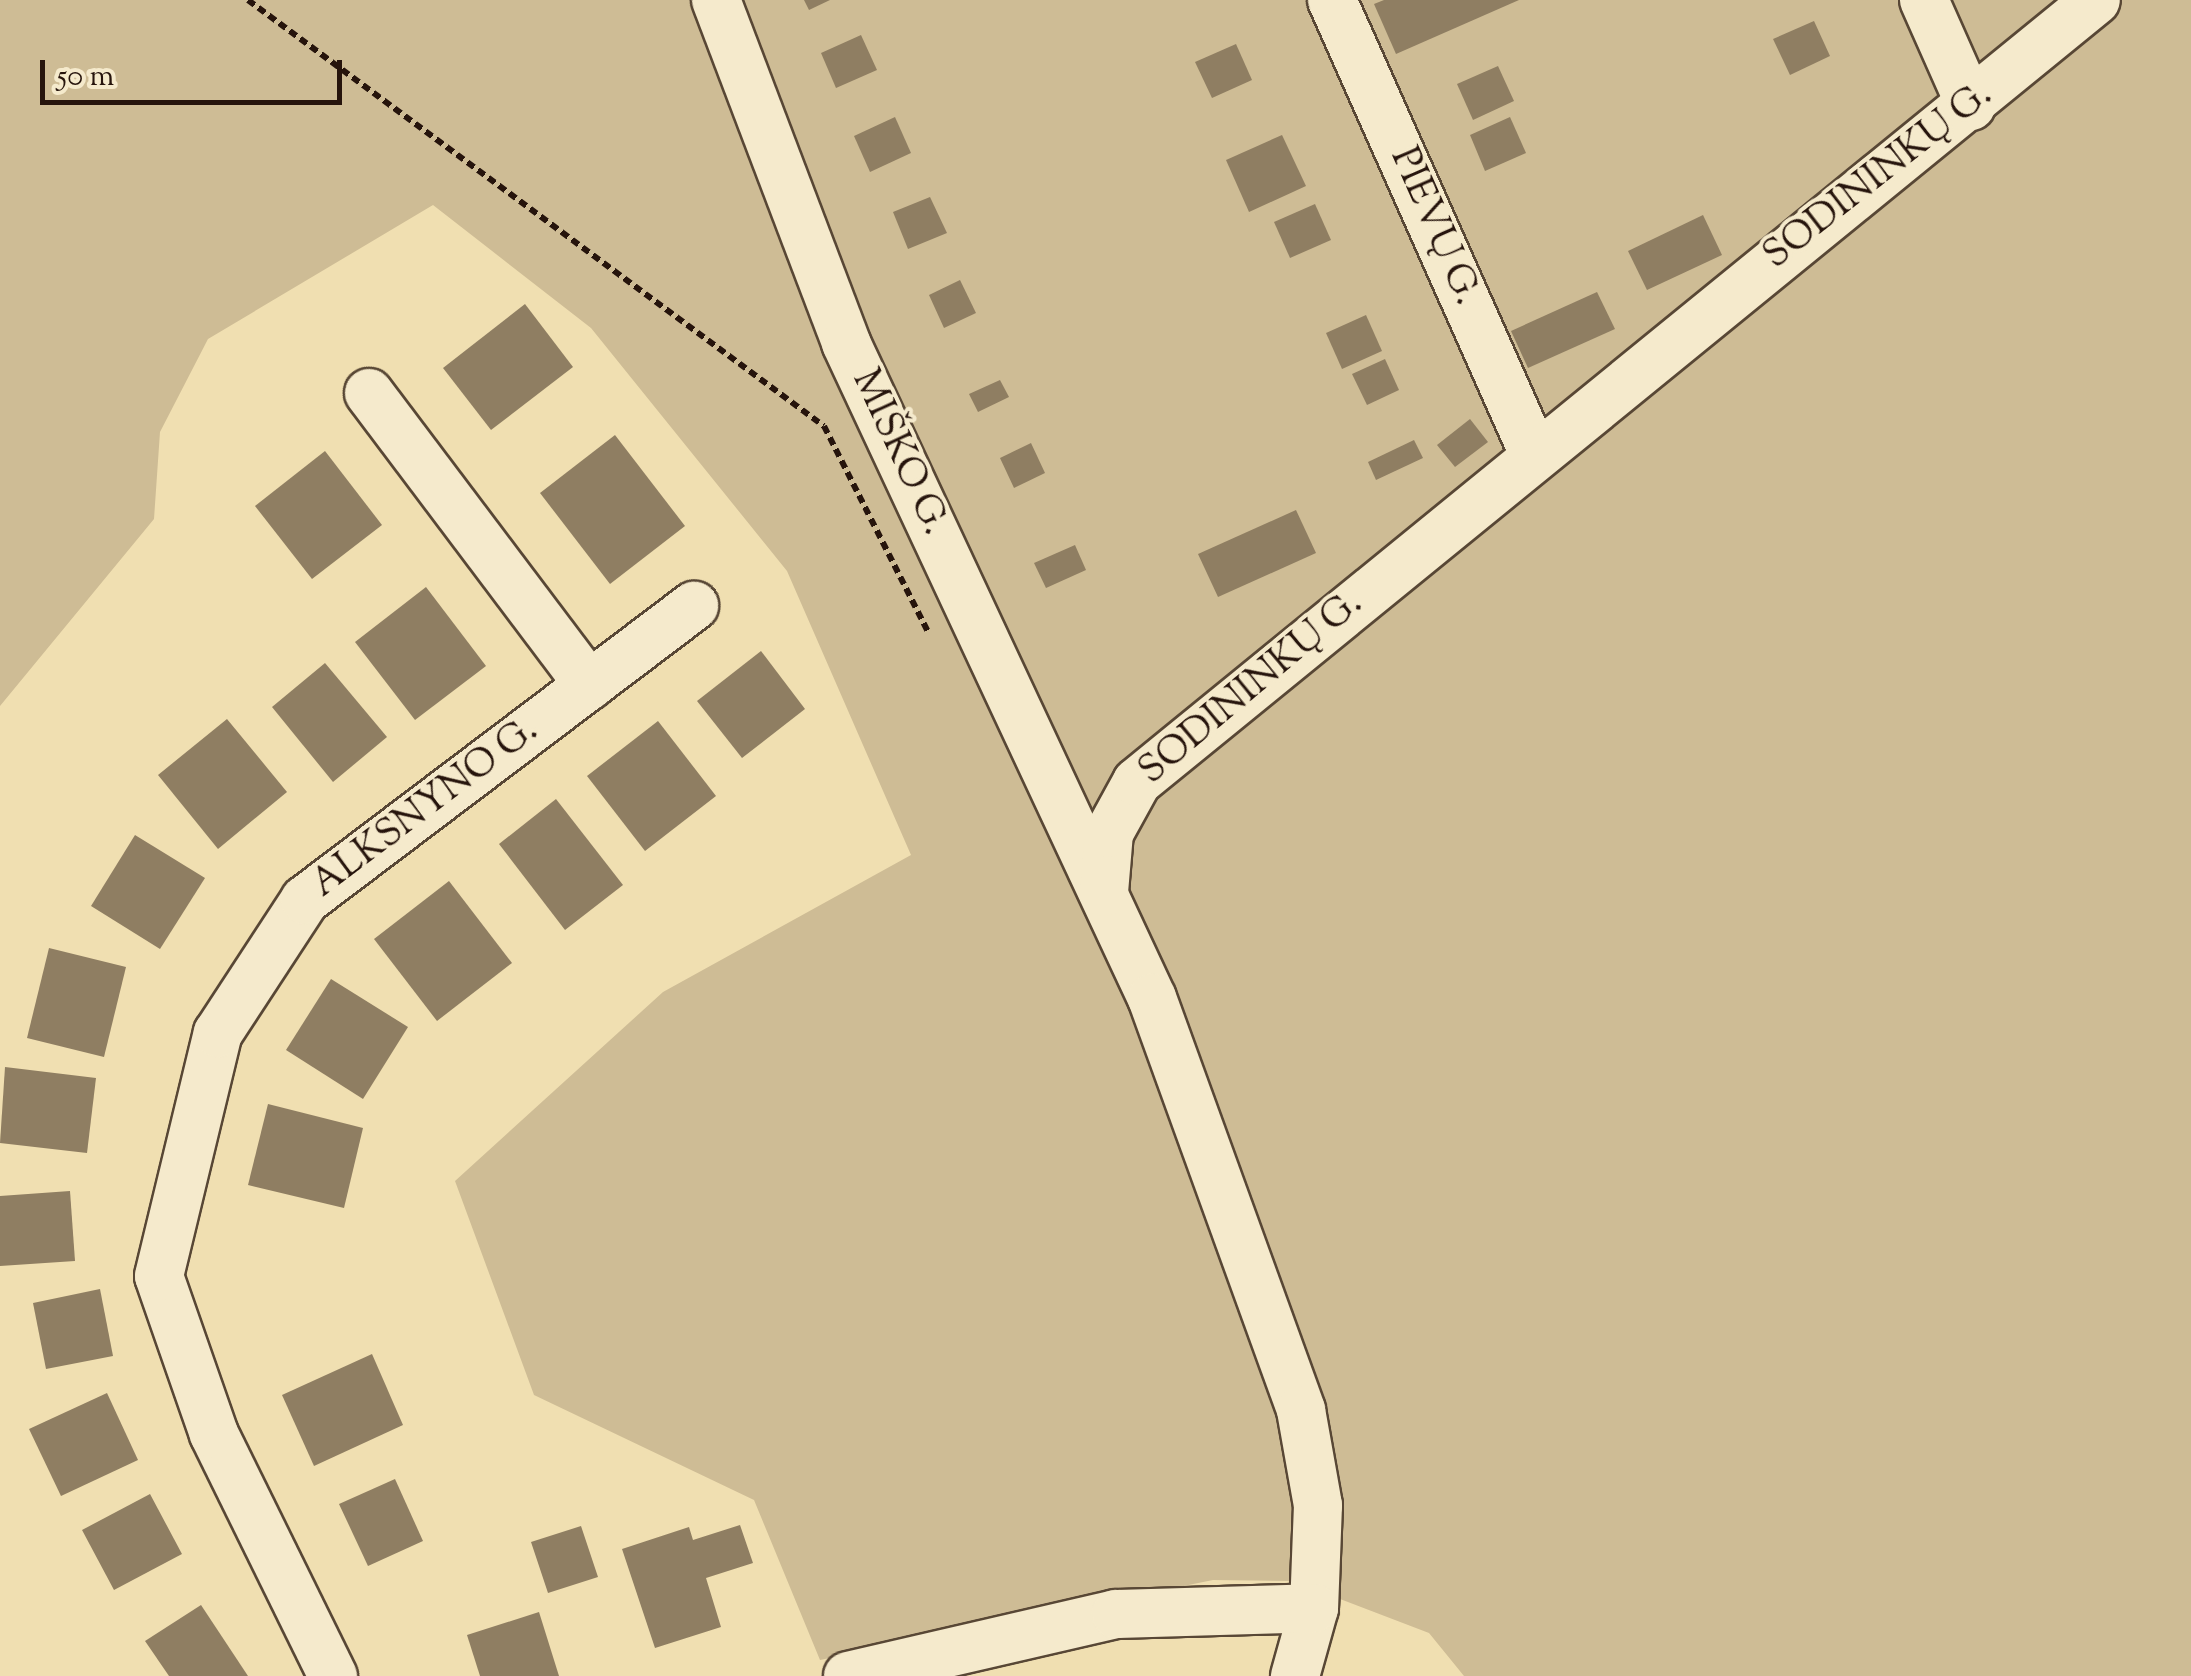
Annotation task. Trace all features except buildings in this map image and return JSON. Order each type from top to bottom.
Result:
[{"type":"street","name":"MIŠKO G.","points":[[716,0],[846,344],[1104,895]]},
{"type":"street","name":"PIEVŲ G.","points":[[1332,0],[1534,453]]},
{"type":"street","points":[[1924,0],[1971,106]]},
{"type":"street","name":"SODININKŲ G.","points":[[1295,1676],[1314,1608],[1318,1505],[1301,1410],[1152,998],[1104,895],[1109,833],[1137,782],[1534,453],[1971,106],[2096,0]]},
{"type":"street","points":[[369,393],[589,685]]},
{"type":"street","name":"ALKSNYNO G.","points":[[333,1676],[214,1434],[159,1276],[218,1033],[305,900],[694,606]]},
{"type":"street","points":[[848,1676],[1116,1614],[1314,1608]]},
{"type":"path","points":[[248,0],[824,426],[940,655]]},
{"type":"shaded area","points":[[0,0],[2191,0],[2191,1676],[1464,1676],[1429,1633],[1293,1581],[1213,1580],[820,1660],[754,1500],[534,1395],[455,1181],[663,992],[911,855],[787,571],[591,328],[433,205],[208,339],[160,432],[154,519],[0,706]]}]
